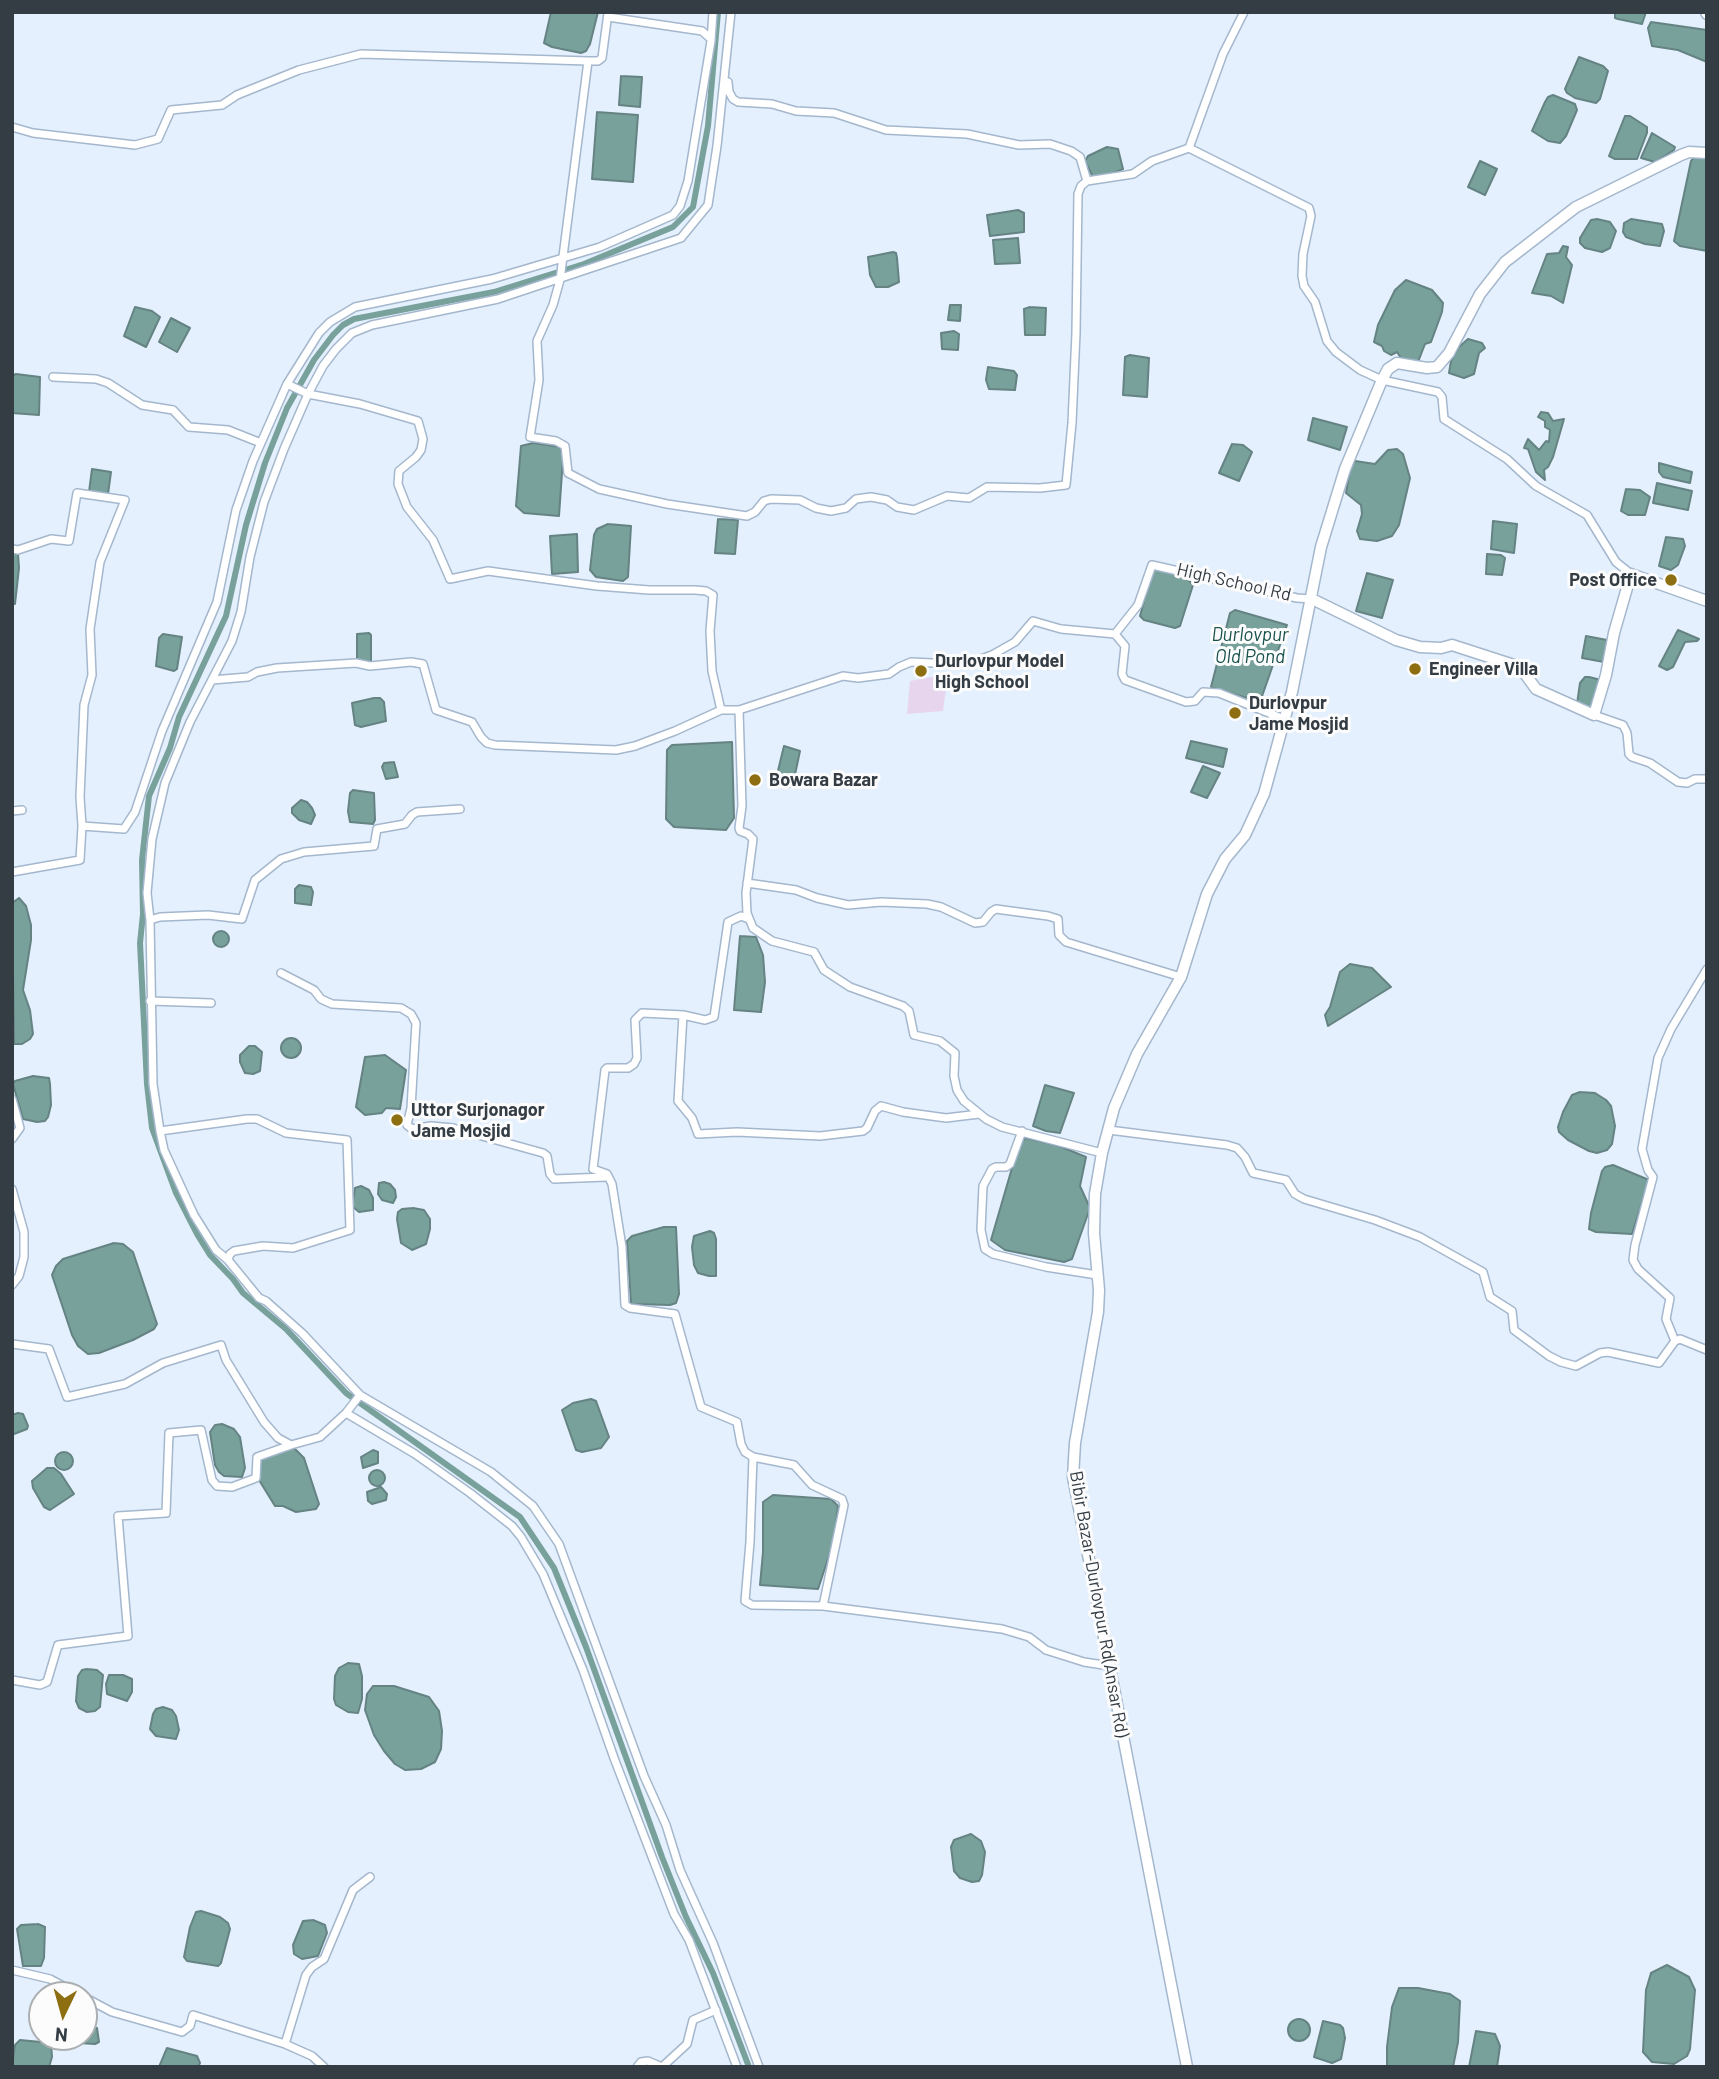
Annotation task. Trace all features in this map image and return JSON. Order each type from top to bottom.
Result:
[{"type":"street","points":[[82,826],[124,829],[135,812],[162,732],[217,602],[236,510],[261,443],[287,384],[319,333],[330,321],[355,307],[492,279],[600,247],[673,215],[680,206],[688,181],[713,12]]},
{"type":"street","points":[[731,12],[708,205],[681,238],[498,299],[372,325],[352,333],[336,349],[307,394],[264,502],[250,557],[241,612],[232,641],[190,722],[165,783],[152,839],[147,893],[150,920],[153,1084],[164,1150],[194,1215],[216,1250],[260,1298],[302,1333],[360,1395],[491,1472],[533,1506],[559,1544],[644,1776],[666,1825],[680,1870],[712,1944],[759,2067]]},
{"type":"street","points":[[1189,148],[1219,64],[1244,12]]},
{"type":"street","points":[[12,127],[33,134],[135,145],[158,139],[171,110],[222,105],[237,95],[299,70],[361,54],[598,61],[602,58],[608,15],[702,31],[710,40],[725,47]]},
{"type":"street","points":[[725,47],[729,92],[738,102],[772,104],[796,111],[834,113],[886,130],[967,134],[1019,145],[1050,144],[1080,157],[1087,181]]},
{"type":"street","points":[[588,61],[560,280],[553,305],[537,341],[539,380],[529,434],[530,437],[556,441],[565,446],[568,473],[587,485],[667,504],[747,516],[755,512],[764,501],[771,499],[800,500],[816,508],[831,511],[846,508],[856,499],[871,497],[914,510],[947,496],[969,498],[987,487],[1064,486],[1069,463],[1073,397],[1078,194],[1087,181],[1133,174],[1152,161],[1189,148],[1308,206],[1311,216],[1303,254],[1304,286],[1315,302],[1331,346],[1349,363],[1382,380],[1438,392],[1442,397],[1444,419],[1507,459],[1536,486],[1587,515],[1616,562],[1632,574],[1707,601]]},
{"type":"street","points":[[1382,380],[1388,369],[1397,363],[1437,367],[1449,353],[1479,294],[1505,262],[1576,207],[1689,152],[1707,153]]},
{"type":"street","points":[[53,377],[96,379],[108,383],[142,405],[173,410],[189,427],[228,430],[261,443]]},
{"type":"street","name":"Bibir Bazar-Durlovpur Rd(Ansar Rd)","points":[[1187,2067],[1073,1476],[1075,1443],[1097,1312],[1094,1233],[1096,1194],[1102,1153],[1114,1108],[1137,1054],[1181,977],[1208,894],[1225,859],[1244,835],[1264,794],[1312,598],[1321,547],[1345,469],[1382,380]]},
{"type":"street","points":[[287,384],[307,394],[360,404],[418,421],[423,439],[421,450],[398,471],[398,484],[407,507],[433,541],[450,579],[488,571],[597,586],[695,590],[713,595],[710,631],[712,671],[721,710]]},
{"type":"street","points":[[12,549],[18,550],[51,539],[69,541],[77,493],[125,500],[100,562],[90,629],[92,676],[84,705],[80,859],[12,872]]},
{"type":"street","name":"High School Rd","points":[[1115,634],[1138,605],[1150,567],[1155,564],[1297,598],[1312,598]]},
{"type":"street","points":[[1594,715],[1632,574]]},
{"type":"street","points":[[1312,598],[1395,640],[1431,648],[1452,645],[1520,667],[1536,689],[1623,725],[1632,757],[1650,763],[1678,782],[1707,779]]},
{"type":"street","points":[[212,680],[248,677],[257,672],[277,668],[418,663],[423,664],[436,710],[472,722],[487,743],[616,750],[635,746],[721,710],[739,710],[843,676],[858,678],[889,674],[911,662],[973,662],[1014,642],[1033,621],[1062,629],[1115,634],[1125,646],[1122,674],[1125,680],[1186,702],[1195,701],[1203,692],[1219,693],[1284,719]]},
{"type":"street","points":[[739,710],[742,806],[739,828],[753,839],[747,883],[747,913],[753,928],[766,938],[814,952],[824,970],[850,987],[903,1006],[909,1011],[914,1035],[940,1041],[955,1053],[954,1076],[957,1090],[964,1101],[994,1124],[1102,1153]]},
{"type":"street","points":[[150,920],[160,917],[208,915],[243,919],[255,880],[281,859],[304,852],[374,846],[377,829],[396,828],[405,824],[416,812],[460,809]]},
{"type":"street","points":[[12,811],[22,810]]},
{"type":"street","points":[[747,883],[796,890],[848,905],[881,902],[927,904],[941,907],[975,923],[983,922],[996,909],[1048,916],[1058,919],[1059,935],[1066,942],[1181,977]]},
{"type":"street","points":[[610,1177],[593,1169],[605,1070],[628,1068],[634,1064],[637,1016],[649,1012],[705,1020],[714,1017],[728,922],[741,916],[749,919]]},
{"type":"street","points":[[1675,1341],[1666,1319],[1670,1298],[1638,1269],[1633,1260],[1653,1177],[1642,1149],[1658,1058],[1671,1029],[1707,969]]},
{"type":"street","points":[[281,973],[314,990],[321,999],[332,1004],[401,1008],[411,1014],[416,1023],[411,1108],[407,1125],[412,1129],[431,1126],[453,1128],[543,1153],[547,1156],[550,1174],[554,1179],[610,1177]]},
{"type":"street","points":[[150,1001],[211,1003]]},
{"type":"street","points":[[683,1015],[678,1101],[692,1118],[698,1134],[737,1132],[820,1136],[863,1131],[881,1106],[946,1118],[979,1114]]},
{"type":"street","points":[[12,1099],[20,1128],[12,1139]]},
{"type":"street","points":[[160,1131],[257,1119],[286,1133],[347,1140],[350,1230],[293,1248],[263,1246],[234,1251],[228,1260]]},
{"type":"street","points":[[1109,1130],[1237,1148],[1253,1173],[1286,1180],[1295,1194],[1304,1199],[1420,1237],[1483,1272],[1490,1297],[1511,1311],[1514,1329],[1561,1362],[1576,1366],[1600,1353],[1608,1352],[1659,1363],[1675,1341],[1680,1339],[1707,1350]]},
{"type":"street","points":[[1022,1131],[1010,1164],[992,1169],[983,1186],[981,1230],[985,1249],[993,1254],[1046,1267],[1097,1275]]},
{"type":"street","points":[[610,1177],[620,1233],[625,1305],[675,1314],[701,1408],[737,1422],[741,1444],[746,1452],[753,1457],[794,1465],[812,1485],[842,1499],[844,1505],[823,1606]]},
{"type":"street","points":[[12,1189],[24,1232],[24,1256],[19,1276],[12,1285]]},
{"type":"street","points":[[12,1344],[49,1349],[66,1397],[125,1384],[163,1363],[221,1345],[226,1360],[264,1422],[278,1438],[291,1445]]},
{"type":"street","points":[[12,1680],[40,1685],[47,1682],[58,1645],[128,1636],[118,1516],[166,1513],[169,1433],[201,1430],[212,1480],[217,1486],[232,1488],[256,1479],[257,1457],[320,1437],[346,1413],[360,1395]]},
{"type":"street","points":[[346,1413],[415,1454],[470,1493],[512,1526],[521,1537],[543,1574],[583,1670],[674,1914],[689,1940],[737,2067]]},
{"type":"street","points":[[753,1457],[745,1601],[751,1605],[823,1606],[1002,1629],[1029,1637],[1046,1650],[1084,1662],[1110,1666]]},
{"type":"street","points":[[285,2044],[306,1975],[324,1959],[353,1890],[370,1877]]},
{"type":"street","points":[[12,1970],[54,1981]]},
{"type":"street","points":[[98,2005],[112,2012],[182,2032],[190,2026],[193,2015],[285,2044],[320,2061],[324,2067]]},
{"type":"street","points":[[637,2067],[641,2062],[648,2061],[662,2067],[687,2044],[693,2020],[716,2010]]},
{"type":"shaded area","points":[[948,674],[943,711],[907,714],[910,681]]},
{"type":"water","points":[[551,12],[598,12],[586,51],[581,53],[544,43]]},
{"type":"water","points":[[1615,12],[1646,12],[1642,24],[1615,18]]},
{"type":"water","points":[[1651,22],[1707,30],[1707,62],[1678,50],[1652,46],[1648,28]]},
{"type":"water","points":[[1579,57],[1603,66],[1608,71],[1600,99],[1596,103],[1575,98],[1565,89]]},
{"type":"water","points":[[621,76],[642,77],[640,107],[619,105]]},
{"type":"water","points":[[1553,95],[1575,104],[1577,110],[1566,136],[1560,143],[1548,141],[1532,131],[1545,102]]},
{"type":"water","points":[[597,112],[638,115],[633,182],[592,179]]},
{"type":"water","points":[[1625,116],[1630,116],[1647,127],[1637,159],[1615,159],[1609,156]]},
{"type":"water","points":[[1652,133],[1675,147],[1655,162],[1641,158]]},
{"type":"water","points":[[1107,147],[1118,149],[1123,169],[1109,175],[1093,177],[1085,161],[1088,156]]},
{"type":"water","points":[[1695,156],[1707,156],[1707,251],[1680,246],[1674,241],[1691,161]]},
{"type":"water","points":[[1480,161],[1497,169],[1485,195],[1468,187]]},
{"type":"water","points":[[1018,210],[1024,213],[1024,232],[990,236],[987,215]]},
{"type":"water","points":[[1631,219],[1662,224],[1664,231],[1660,246],[1626,237],[1623,232],[1624,223]]},
{"type":"water","points":[[1591,220],[1610,222],[1616,231],[1610,248],[1602,252],[1585,248],[1580,243],[1580,238]]},
{"type":"water","points":[[1018,238],[1020,263],[995,264],[993,240]]},
{"type":"water","points":[[1563,246],[1568,247],[1566,257],[1572,265],[1563,303],[1551,296],[1532,293],[1547,254],[1559,253]]},
{"type":"water","points":[[896,253],[899,282],[888,287],[876,287],[870,275],[868,257]]},
{"type":"water","points":[[1406,280],[1432,290],[1443,303],[1431,342],[1425,344],[1418,362],[1401,358],[1397,352],[1391,355],[1374,342],[1378,325],[1395,290]]},
{"type":"water","points":[[950,305],[961,305],[960,321],[948,320]]},
{"type":"water","points":[[135,307],[152,311],[160,317],[146,347],[124,336]]},
{"type":"water","points":[[1046,308],[1045,335],[1025,335],[1024,309]]},
{"type":"water","points":[[171,318],[190,328],[177,352],[159,342]]},
{"type":"water","points":[[954,331],[959,334],[958,350],[942,349],[941,333]]},
{"type":"water","points":[[1468,339],[1482,343],[1485,348],[1479,353],[1474,374],[1464,378],[1449,373],[1451,361],[1459,347]]},
{"type":"water","points":[[1130,355],[1149,358],[1147,397],[1123,395],[1125,357]]},
{"type":"water","points":[[988,367],[1014,371],[1017,375],[1015,390],[989,389],[986,380]]},
{"type":"water","points":[[16,374],[40,377],[39,415],[12,413],[12,376]]},
{"type":"water","points":[[1541,412],[1548,413],[1553,421],[1564,419],[1553,457],[1544,470],[1545,480],[1536,472],[1528,449],[1524,448],[1528,439],[1539,450],[1546,441],[1549,442],[1550,430],[1545,427],[1545,421],[1538,417]]},
{"type":"water","points":[[1313,418],[1347,427],[1340,450],[1308,440]]},
{"type":"water","points":[[533,443],[560,447],[563,458],[559,516],[524,513],[516,506],[521,446]]},
{"type":"water","points":[[1232,444],[1243,445],[1252,452],[1239,481],[1219,473]]},
{"type":"water","points":[[1397,449],[1403,454],[1410,478],[1399,525],[1392,536],[1377,541],[1360,539],[1357,531],[1362,514],[1361,505],[1346,493],[1350,469],[1355,461],[1375,464],[1388,450]]},
{"type":"water","points":[[1659,463],[1692,472],[1690,483],[1663,477],[1659,472]]},
{"type":"water","points":[[92,469],[111,472],[108,494],[89,492]]},
{"type":"water","points":[[1657,483],[1692,491],[1688,510],[1653,503]]},
{"type":"water","points":[[1626,489],[1640,490],[1650,497],[1645,515],[1628,515],[1621,511]]},
{"type":"water","points":[[718,519],[738,520],[735,554],[715,553]]},
{"type":"water","points":[[1493,521],[1517,524],[1514,553],[1491,549]]},
{"type":"water","points":[[608,524],[631,526],[628,577],[623,581],[596,577],[590,570],[594,535],[597,529]]},
{"type":"water","points":[[577,534],[578,572],[552,574],[550,536]]},
{"type":"water","points":[[1666,537],[1683,539],[1685,546],[1678,565],[1671,570],[1659,566]]},
{"type":"water","points":[[12,551],[18,554],[19,568],[15,604],[12,604]]},
{"type":"water","points":[[1487,554],[1505,558],[1502,575],[1486,574]]},
{"type":"water","points":[[1153,568],[1184,575],[1193,585],[1180,626],[1175,628],[1144,620],[1140,616]]},
{"type":"water","points":[[1367,573],[1393,580],[1382,618],[1356,611]]},
{"type":"water","name":"Durlovpur Old Pond","points":[[1235,610],[1287,625],[1260,702],[1211,687],[1230,613]]},
{"type":"water","points":[[1678,630],[1699,639],[1685,642],[1673,667],[1667,670],[1659,666]]},
{"type":"water","points":[[369,633],[371,662],[360,662],[357,660],[357,634]]},
{"type":"water","points":[[163,634],[182,637],[177,669],[174,671],[156,666],[159,638]]},
{"type":"water","points":[[1586,636],[1607,640],[1604,662],[1582,658]]},
{"type":"water","points":[[1585,677],[1601,680],[1592,709],[1577,704],[1580,683]]},
{"type":"water","points":[[380,698],[384,702],[386,721],[361,727],[355,725],[352,703]]},
{"type":"water","points":[[1191,741],[1227,749],[1223,767],[1186,758]]},
{"type":"water","points":[[732,742],[734,818],[726,830],[674,827],[666,819],[667,750],[672,745]]},
{"type":"water","points":[[784,746],[800,751],[790,787],[775,783]]},
{"type":"water","points":[[394,762],[398,777],[386,779],[382,767],[384,763]]},
{"type":"water","points":[[1203,766],[1220,773],[1207,798],[1191,792]]},
{"type":"water","points":[[353,790],[374,793],[373,824],[350,822],[348,811],[350,793]]},
{"type":"water","points":[[301,800],[307,802],[315,815],[311,824],[299,820],[292,813],[292,808]]},
{"type":"water","points":[[299,885],[311,887],[311,905],[295,903],[295,889]]},
{"type":"water","points":[[19,898],[26,906],[31,925],[23,990],[30,1010],[33,1034],[22,1044],[14,1044],[12,903]]},
{"type":"water","points":[[218,931],[224,931],[229,939],[227,945],[218,947],[213,942],[213,936]]},
{"type":"water","points":[[740,936],[756,937],[763,955],[765,982],[761,1012],[734,1010]]},
{"type":"water","points":[[1350,964],[1372,968],[1391,987],[1328,1026],[1325,1015],[1340,972]]},
{"type":"water","points":[[291,1038],[298,1041],[301,1048],[298,1055],[291,1058],[284,1055],[281,1048],[284,1041]]},
{"type":"water","points":[[249,1046],[255,1046],[262,1052],[260,1071],[253,1074],[245,1073],[240,1062],[240,1055]]},
{"type":"water","points":[[385,1055],[406,1070],[400,1109],[386,1108],[382,1113],[365,1115],[356,1107],[365,1057]]},
{"type":"water","points":[[33,1076],[49,1078],[51,1105],[45,1121],[23,1119],[13,1084]]},
{"type":"water","points":[[1045,1085],[1074,1093],[1060,1133],[1033,1126]]},
{"type":"water","points":[[1580,1092],[1595,1093],[1611,1106],[1615,1126],[1612,1144],[1607,1150],[1597,1153],[1589,1151],[1559,1132],[1563,1112],[1572,1095]]},
{"type":"water","points":[[1026,1138],[1059,1146],[1086,1157],[1080,1186],[1090,1208],[1072,1259],[1064,1262],[1005,1250],[991,1240],[1019,1144]]},
{"type":"water","points":[[1613,1165],[1649,1180],[1632,1234],[1596,1232],[1589,1229],[1602,1171]]},
{"type":"water","points":[[384,1182],[395,1190],[393,1203],[382,1200],[378,1194],[379,1183]]},
{"type":"water","points":[[361,1186],[369,1190],[373,1198],[373,1210],[359,1212],[352,1206],[355,1188]]},
{"type":"water","points":[[402,1209],[424,1210],[430,1219],[430,1229],[426,1244],[412,1250],[401,1243],[397,1219],[398,1212]]},
{"type":"water","points":[[664,1227],[676,1227],[679,1294],[676,1303],[633,1304],[627,1241],[632,1236]]},
{"type":"water","points":[[710,1231],[716,1239],[716,1276],[698,1273],[694,1265],[694,1236]]},
{"type":"water","points":[[114,1243],[123,1244],[133,1252],[157,1324],[154,1329],[133,1340],[99,1353],[88,1354],[78,1346],[72,1335],[52,1275],[63,1259]]},
{"type":"water","points":[[591,1399],[596,1401],[609,1437],[601,1448],[582,1452],[576,1450],[562,1410],[573,1403]]},
{"type":"water","points":[[23,1414],[28,1426],[27,1429],[14,1434],[12,1415]]},
{"type":"water","points":[[222,1424],[234,1429],[240,1437],[245,1468],[242,1477],[224,1476],[215,1465],[210,1432],[215,1425]]},
{"type":"water","points":[[294,1448],[304,1458],[319,1504],[316,1509],[296,1512],[283,1506],[275,1506],[259,1480],[259,1462],[262,1457]]},
{"type":"water","points":[[373,1450],[378,1452],[378,1463],[363,1468],[361,1457]]},
{"type":"water","points":[[60,1452],[68,1452],[73,1461],[71,1468],[60,1470],[55,1465],[55,1457]]},
{"type":"water","points":[[47,1468],[54,1468],[61,1474],[74,1494],[50,1510],[44,1507],[32,1481]]},
{"type":"water","points":[[374,1470],[380,1470],[385,1478],[383,1484],[374,1486],[369,1481],[369,1475]]},
{"type":"water","points":[[381,1487],[387,1494],[386,1500],[372,1504],[368,1501],[367,1492]]},
{"type":"water","points":[[773,1495],[831,1499],[838,1506],[834,1541],[818,1589],[760,1585],[763,1502]]},
{"type":"water","points":[[348,1663],[359,1664],[362,1676],[362,1699],[358,1713],[348,1712],[336,1705],[334,1699],[335,1676],[339,1668]]},
{"type":"water","points":[[82,1670],[97,1670],[103,1675],[100,1707],[87,1712],[79,1708],[76,1701],[78,1676]]},
{"type":"water","points":[[109,1675],[123,1675],[132,1679],[132,1692],[127,1701],[107,1694]]},
{"type":"water","points":[[373,1686],[394,1686],[429,1697],[439,1711],[442,1731],[441,1749],[435,1762],[421,1769],[405,1770],[395,1764],[384,1751],[374,1735],[365,1710],[367,1694]]},
{"type":"water","points":[[163,1707],[172,1710],[176,1716],[179,1730],[176,1739],[156,1736],[150,1729],[153,1714],[156,1709]]},
{"type":"water","points":[[971,1834],[981,1841],[985,1852],[982,1875],[979,1881],[972,1882],[960,1878],[954,1871],[951,1847],[954,1840]]},
{"type":"water","points":[[196,1912],[220,1917],[228,1923],[230,1929],[218,1966],[187,1961],[184,1957],[190,1927]]},
{"type":"water","points":[[313,1920],[325,1925],[327,1933],[318,1956],[302,1959],[294,1954],[293,1945],[303,1921]]},
{"type":"water","points":[[38,1924],[45,1927],[44,1958],[41,1966],[23,1966],[17,1929],[21,1925]]},
{"type":"water","points":[[1667,1965],[1689,1977],[1695,1990],[1690,2049],[1687,2056],[1674,2064],[1652,2062],[1643,2052],[1646,1990],[1651,1973]]},
{"type":"water","points":[[1399,1988],[1418,1988],[1450,1994],[1460,2001],[1458,2042],[1453,2067],[1387,2067],[1392,2007]]},
{"type":"water","points":[[1299,2019],[1307,2022],[1310,2030],[1307,2038],[1299,2041],[1291,2038],[1288,2030],[1291,2022]]},
{"type":"water","points":[[1323,2021],[1343,2028],[1345,2038],[1341,2059],[1332,2063],[1314,2057]]},
{"type":"water","points":[[1476,2031],[1495,2034],[1500,2046],[1497,2067],[1469,2067]]},
{"type":"water","points":[[20,2040],[28,2041],[28,2051],[52,2051],[49,2067],[12,2067],[15,2045]]},
{"type":"water","points":[[167,2048],[197,2056],[200,2063],[198,2067],[159,2067]]},
{"type":"waterway","points":[[718,12],[708,126],[693,207],[673,227],[584,264],[494,292],[354,319],[333,335],[314,360],[287,408],[265,463],[246,525],[226,616],[179,717],[170,748],[149,796],[142,860],[143,914],[140,943],[147,1084],[152,1128],[176,1193],[197,1234],[210,1255],[243,1293],[286,1329],[346,1393],[520,1517],[554,1568],[586,1647],[662,1857],[686,1917],[713,1973],[749,2067]]},
{"type":"place","name":"Post Office","points":[[1671,580]]},
{"type":"place","name":"Engineer Villa","points":[[1415,669]]},
{"type":"place","name":"Durlovpur Model High School","points":[[921,671]]},
{"type":"place","name":"Durlovpur Jame Mosjid","points":[[1235,713]]},
{"type":"place","name":"Bowara Bazar","points":[[755,780]]},
{"type":"place","name":"Uttor Surjonagor Jame Mosjid","points":[[397,1120]]}]
